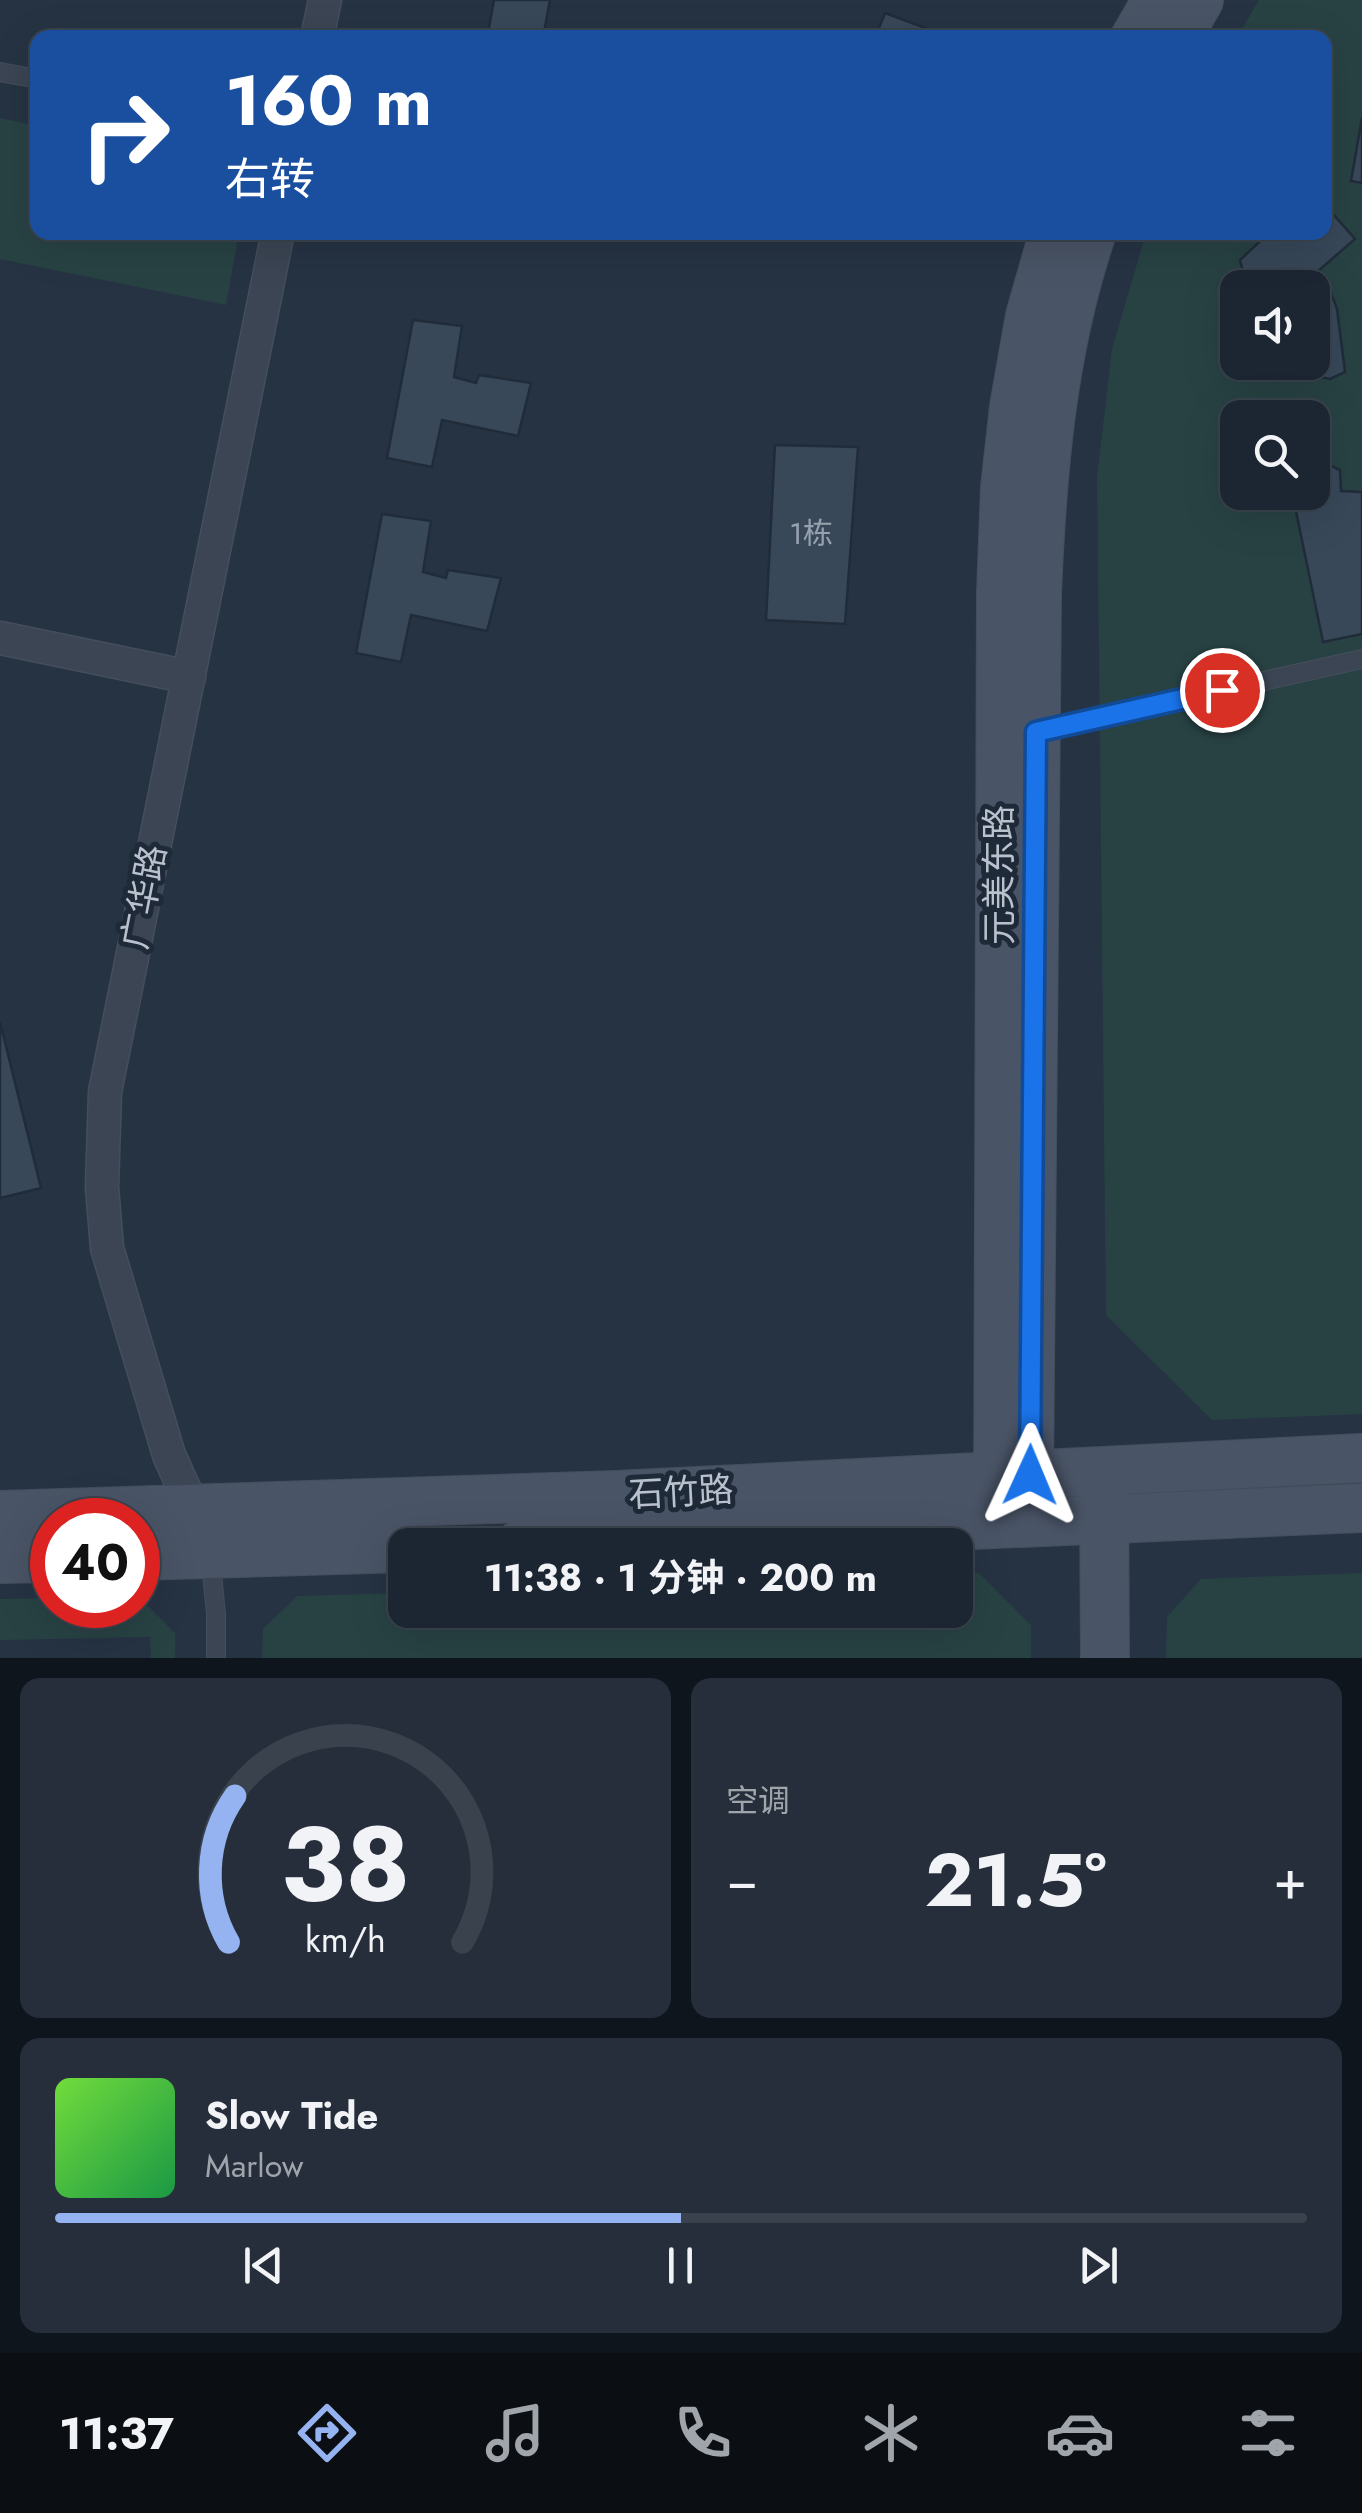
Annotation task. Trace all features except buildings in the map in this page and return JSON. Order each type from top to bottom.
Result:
[{"type":"street","points":[[319,30],[325,0]]},
{"type":"street","points":[[1140,30],[1157,0]]},
{"type":"street","points":[[1182,30],[1199,0]]},
{"type":"street","name":"广华路","points":[[210,1554],[194,1507],[168,1455],[107,1248],[102,1187],[105,1092],[276,240]]},
{"type":"street","name":"元美东路","points":[[1015,1522],[1000,613],[1005,488],[1030,316],[1052,240]]},
{"type":"street","name":"元美东路","points":[[1013,1476],[1041,490],[1065,326],[1090,240]]},
{"type":"street","points":[[0,638],[189,677]]},
{"type":"street","name":"石竹路","points":[[0,1515],[596,1496],[1362,1458]]},
{"type":"street","points":[[1104,1471],[1104,1658]]},
{"type":"street","name":"石竹路","points":[[886,1528],[1362,1508]]},
{"type":"street","points":[[160,1555],[388,1549]]},
{"type":"street","points":[[0,1559],[30,1558]]},
{"type":"lane","points":[[0,72],[30,78]]},
{"type":"lane","points":[[1036,732],[1362,659]]},
{"type":"lane","points":[[210,1554],[216,1658]]},
{"type":"green space","points":[[1259,0],[1362,0],[1362,1414],[1212,1420],[1106,1315],[1097,477],[1112,349],[1144,240],[1332,240],[1332,30],[1241,30]]},
{"type":"green space","points":[[0,118],[30,124],[30,240],[238,240],[226,305],[0,259]]},
{"type":"green space","points":[[973,1573],[979,1573],[1031,1625],[1031,1658],[262,1658],[263,1629],[297,1596],[388,1593],[388,1628],[973,1628]]},
{"type":"green space","points":[[1362,1573],[1362,1658],[1166,1658],[1167,1617],[1201,1579]]},
{"type":"green space","points":[[30,1598],[30,1628],[160,1628],[160,1618],[175,1633],[175,1658],[151,1658],[150,1637],[0,1640],[0,1599]]},
{"type":"route","points":[[1030,1475],[1036,732],[1222,690]]}]
